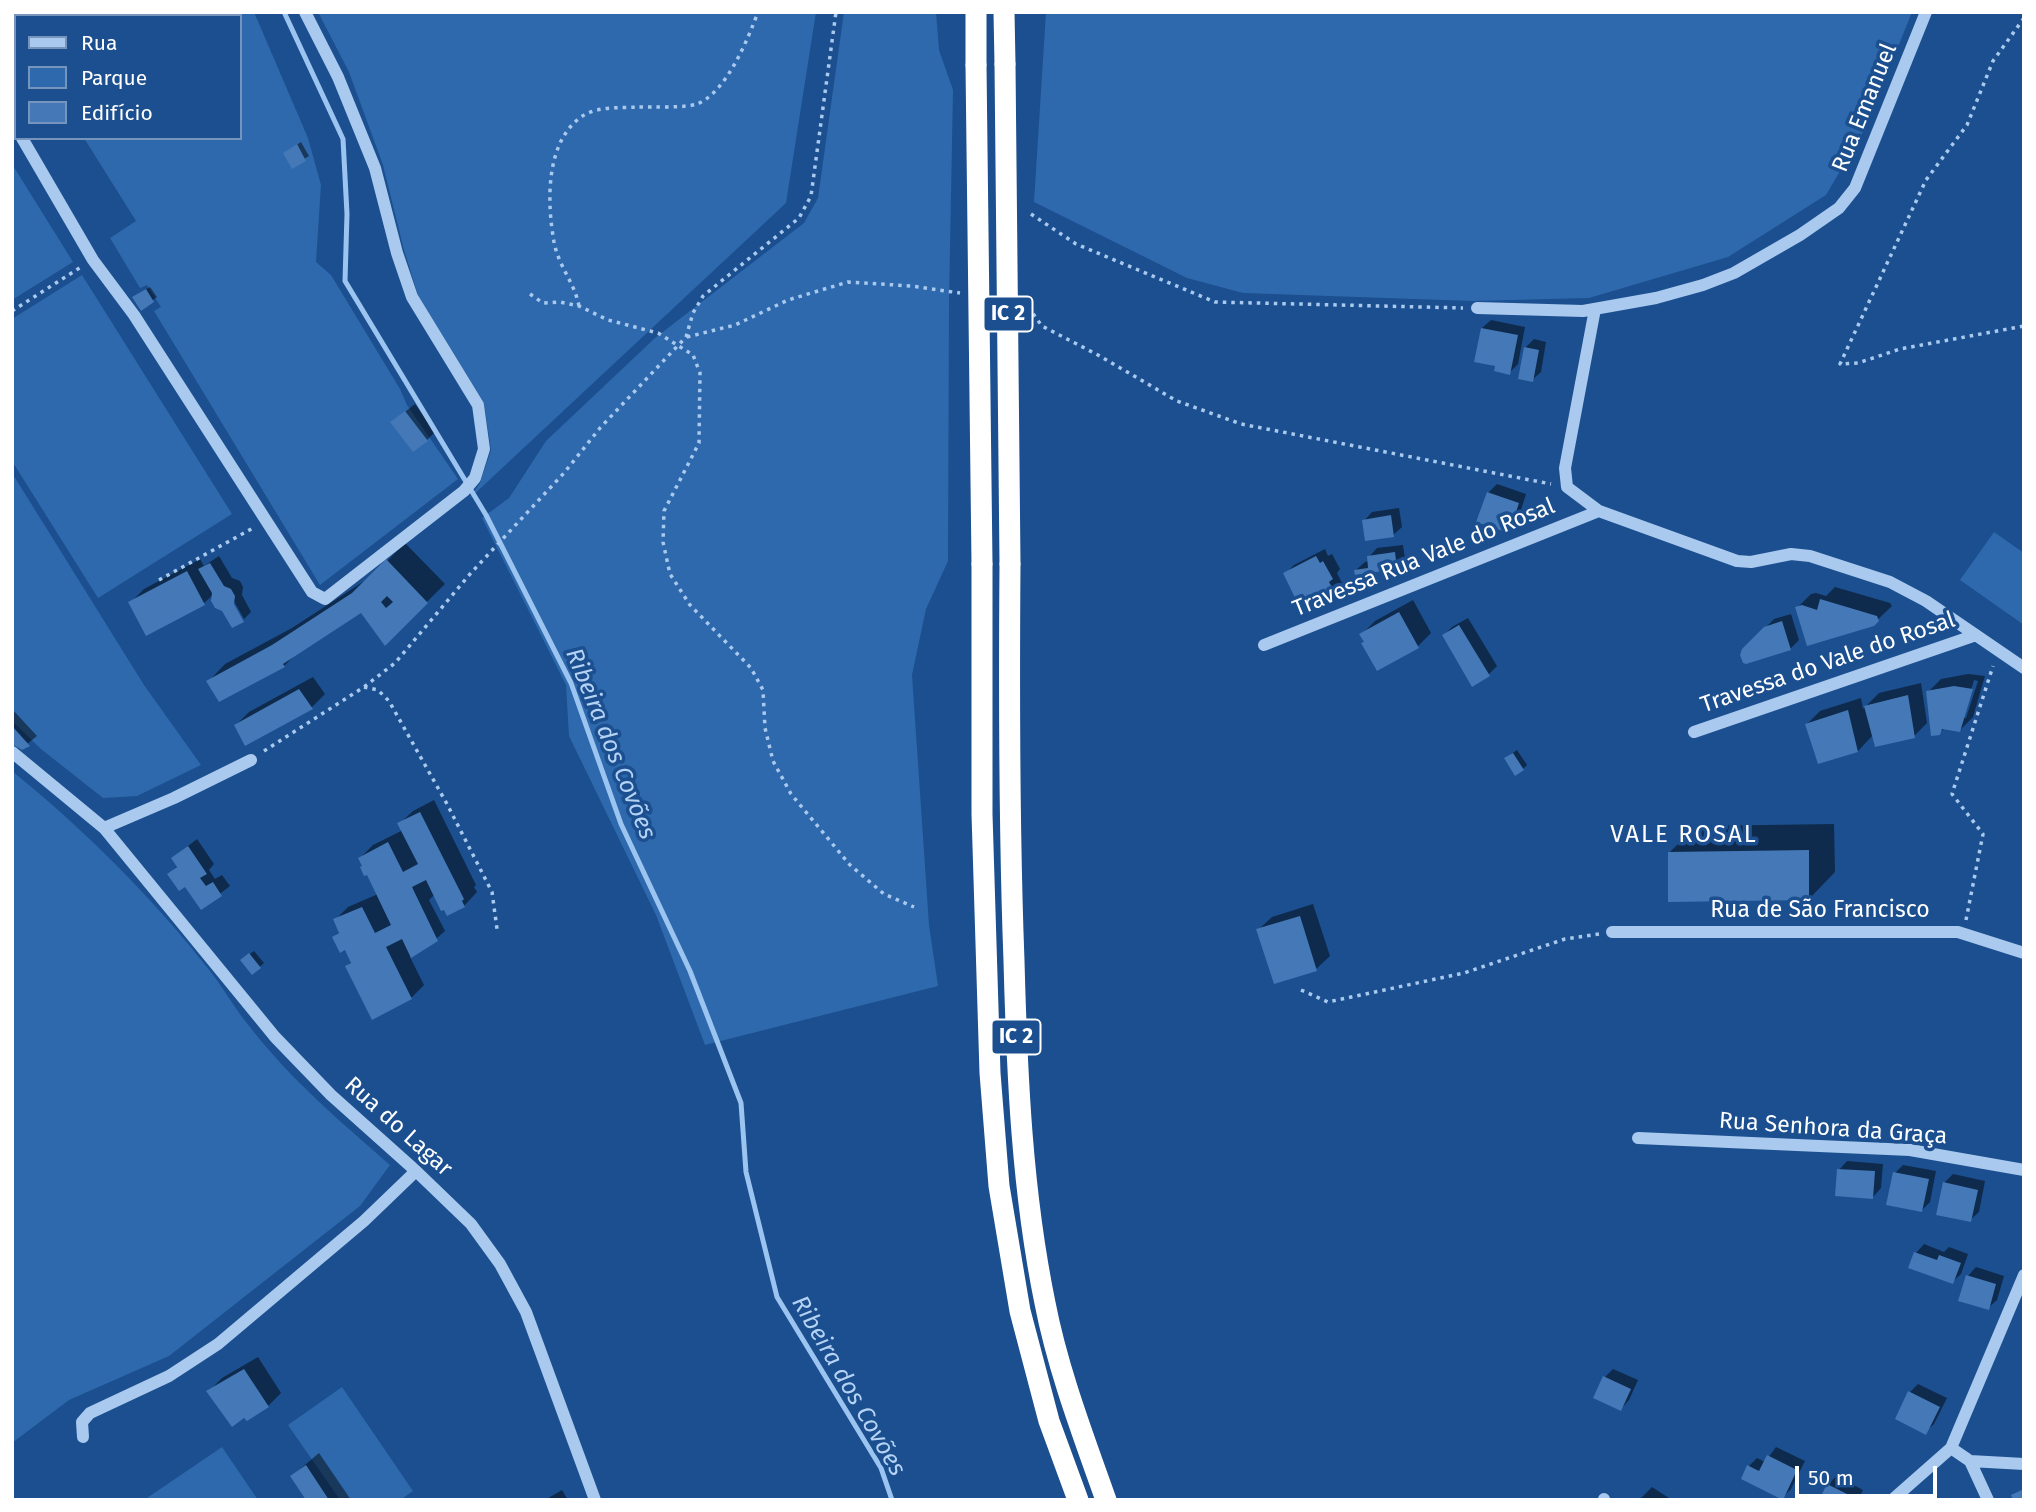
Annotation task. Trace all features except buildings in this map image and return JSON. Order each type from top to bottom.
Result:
[{"type":"highway","name":"IC 2","points":[[975,12],[982,564],[982,828],[990,1073],[999,1186],[1020,1311],[1049,1421],[1078,1500]]},
{"type":"highway","name":"IC 2","points":[[1004,12],[1010,564],[1009,822],[1017,1064],[1028,1190],[1045,1303],[1075,1413],[1106,1500]]},
{"type":"street","points":[[23,140],[93,260],[134,315],[312,592],[325,599],[464,491],[475,478],[484,449],[478,405],[412,297],[397,254],[375,168],[338,77],[305,12]]},
{"type":"street","name":"Rua Emanuel","points":[[1477,309],[1583,311],[1656,298],[1734,273],[1800,235],[1839,208],[1855,188],[1926,12]]},
{"type":"street","points":[[1595,309],[1565,468],[1567,487],[1600,511],[1737,561],[1751,562],[1791,554],[1810,556],[1891,582],[1926,601],[2024,668]]},
{"type":"street","name":"Travessa Rua Vale do Rosal","points":[[1264,645],[1600,511]]},
{"type":"street","name":"Travessa do Vale do Rosal","points":[[1695,732],[1976,635]]},
{"type":"street","name":"Rua do Lagar","points":[[12,752],[104,828],[275,1037],[331,1095],[471,1224],[500,1264],[526,1312],[595,1500]]},
{"type":"street","points":[[104,828],[174,798],[251,760]]},
{"type":"street","name":"Rua de São Francisco","points":[[1612,932],[1958,932],[2024,953]]},
{"type":"street","name":"Rua Senhora da Graça","points":[[1638,1138],[1910,1150],[2024,1170]]},
{"type":"street","points":[[83,1437],[82,1422],[90,1413],[169,1376],[218,1344],[364,1221],[416,1171]]},
{"type":"street","points":[[1892,1500],[1951,1447],[2024,1275]]},
{"type":"street","points":[[1951,1447],[1970,1461],[1988,1500]]},
{"type":"street","points":[[1970,1461],[2024,1464]]},
{"type":"path","points":[[579,306],[576,291],[559,264],[553,240],[550,202],[552,166],[570,128],[582,116],[599,110],[696,105],[713,94],[746,43],[758,12]]},
{"type":"path","points":[[251,760],[364,687],[395,663],[503,538],[564,473],[600,428],[686,337],[703,296],[799,218],[811,196],[836,12]]},
{"type":"path","points":[[2024,18],[1993,61],[1967,125],[1926,180],[1840,364],[1858,363],[1900,349],[2024,326]]},
{"type":"path","points":[[1031,214],[1076,244],[1214,302],[1477,309]]},
{"type":"path","points":[[12,312],[93,260]]},
{"type":"path","points":[[686,337],[735,325],[788,300],[848,282],[911,286],[962,294]]},
{"type":"path","points":[[530,294],[543,303],[560,302],[579,306],[608,320],[658,333],[693,355],[700,373],[699,443],[664,511],[663,542],[670,574],[691,605],[751,668],[763,690],[765,728],[773,761],[791,794],[850,865],[884,894],[914,907]]},
{"type":"path","points":[[1025,303],[1042,327],[1098,355],[1177,401],[1241,424],[1567,487]]},
{"type":"path","points":[[159,580],[267,520]]},
{"type":"path","points":[[1968,912],[1983,834],[1952,794],[1990,676]]},
{"type":"path","points":[[364,687],[378,690],[389,701],[447,804],[492,892],[497,929]]},
{"type":"path","points":[[1301,990],[1328,1002],[1464,973],[1565,939],[1612,932]]},
{"type":"green space","points":[[12,12],[254,12],[308,138],[321,185],[316,262],[331,275],[407,405],[458,479],[320,585],[154,311],[161,307],[147,285],[140,288],[110,238],[136,221],[85,140],[242,140],[242,14],[14,14],[14,94]]},
{"type":"green space","points":[[318,12],[816,12],[786,203],[469,499],[480,483],[491,450],[484,403],[418,295],[383,165],[349,72]]},
{"type":"green space","points":[[844,12],[936,12],[939,50],[953,90],[948,561],[926,609],[912,675],[929,925],[938,986],[705,1045],[656,915],[569,736],[566,685],[482,518],[509,498],[546,441],[655,338],[804,223],[818,198]]},
{"type":"green space","points":[[1046,12],[1912,12],[1866,127],[1826,195],[1728,257],[1589,298],[1472,301],[1243,293],[1187,278],[1034,202]]},
{"type":"green space","points":[[12,164],[73,262],[12,300]]},
{"type":"green space","points":[[82,275],[232,514],[98,598],[12,461],[12,319]]},
{"type":"green space","points":[[12,473],[144,685],[201,765],[137,796],[103,798],[41,749],[12,721]]},
{"type":"green space","points":[[1994,532],[2024,553],[2024,625],[1960,580]]},
{"type":"green space","points":[[12,771],[66,817],[141,891],[188,944],[265,1046],[317,1099],[390,1165],[360,1206],[169,1356],[69,1400],[12,1443]]},
{"type":"green space","points":[[342,1387],[413,1491],[400,1500],[340,1500],[288,1425]]},
{"type":"green space","points":[[222,1447],[258,1500],[144,1500]]},
{"type":"waterway","name":"Ribeira dos Covões","points":[[284,12],[343,139],[347,214],[345,281],[486,515],[571,683],[621,824],[690,971],[741,1103],[746,1172],[777,1297],[881,1468],[892,1500]]},
{"type":"district","name":"VALE ROSAL","points":[[1684,835]]}]
